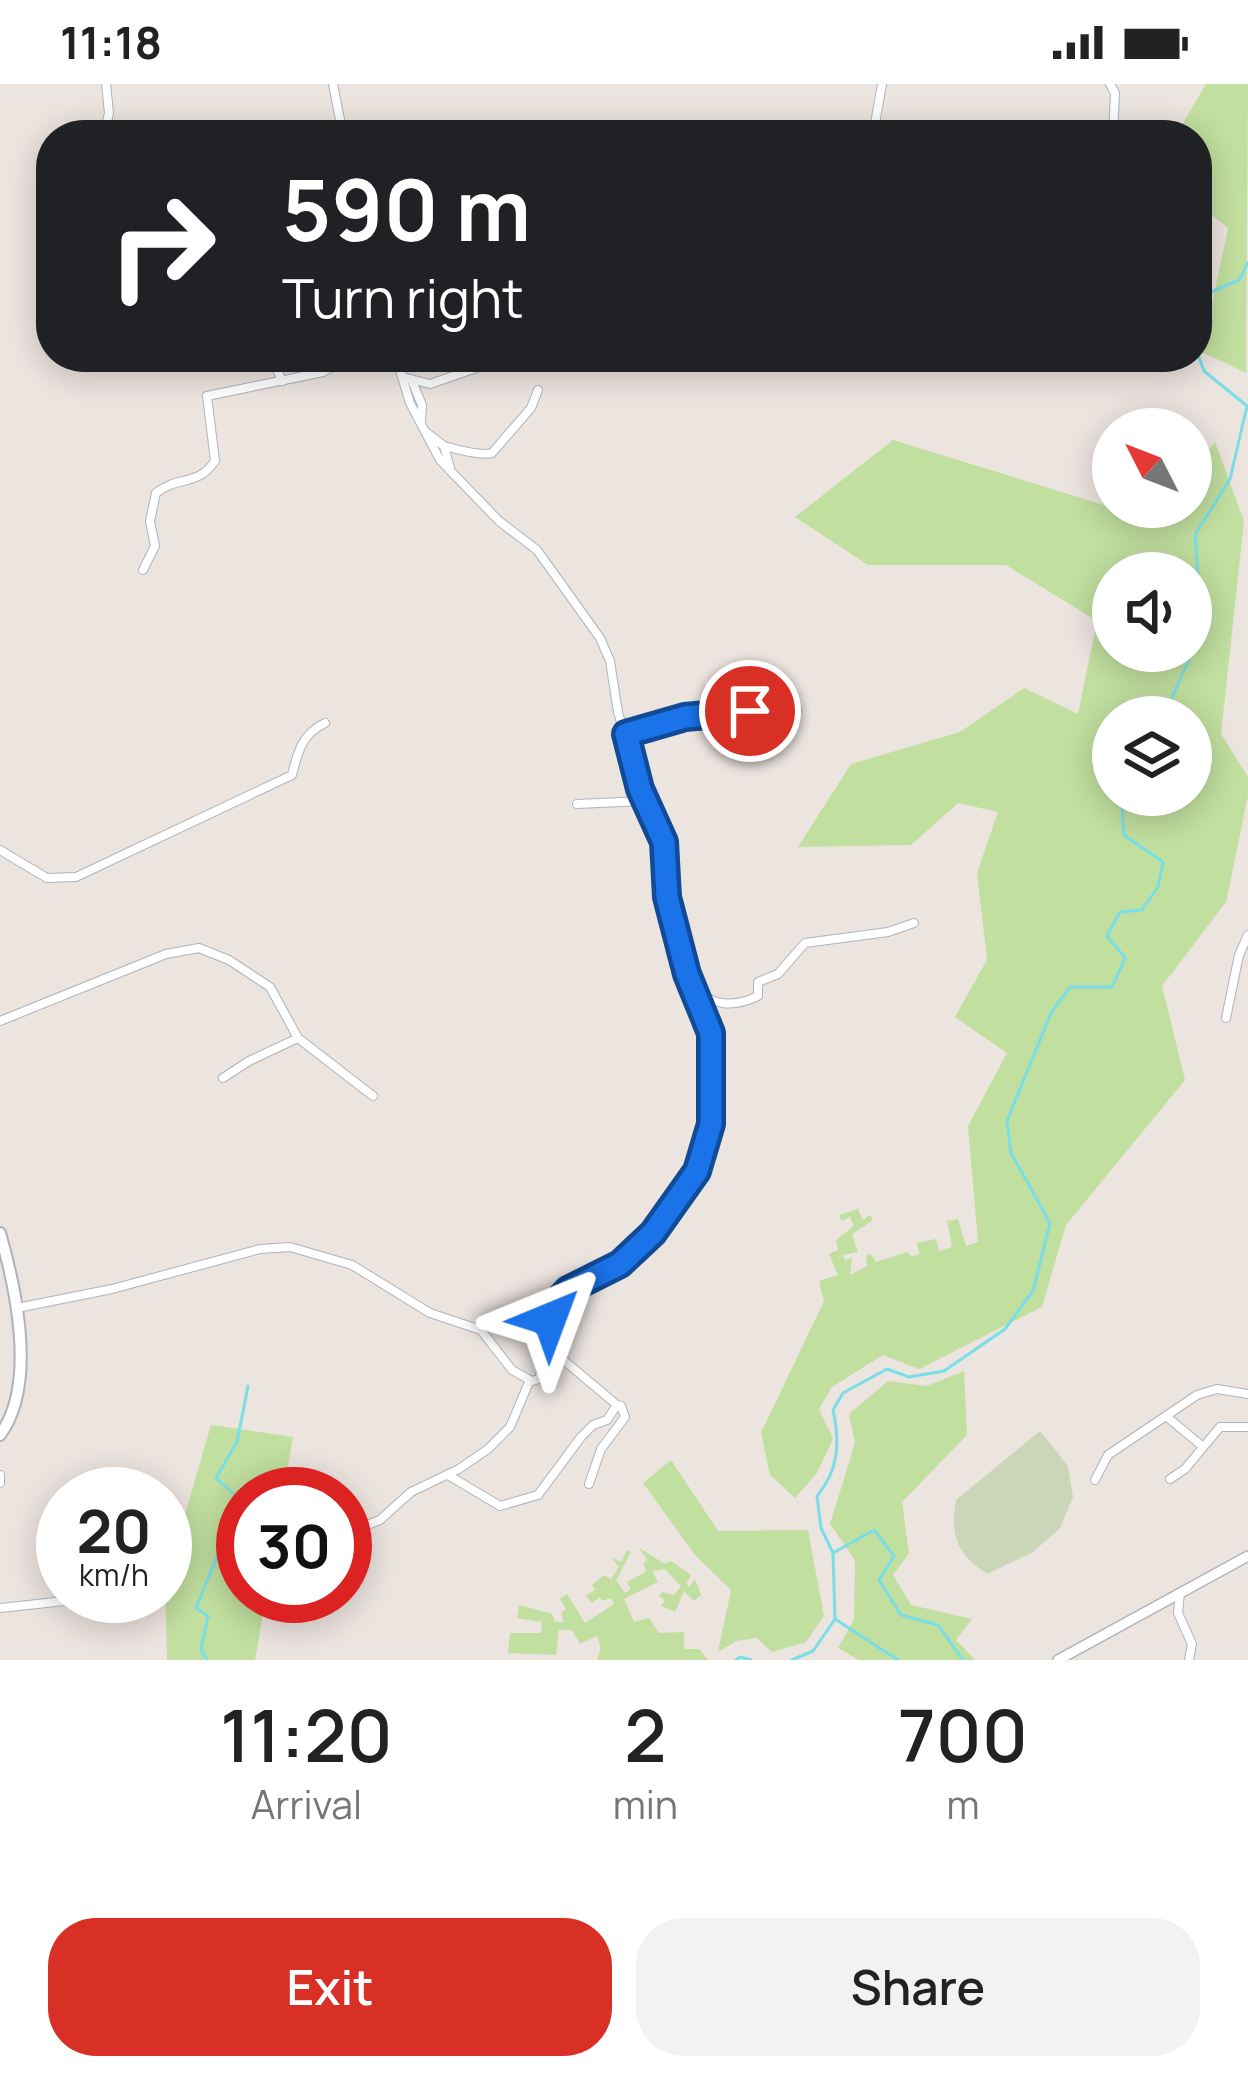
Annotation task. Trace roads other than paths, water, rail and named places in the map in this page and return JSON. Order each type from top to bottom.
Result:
[{"type":"main road","points":[[0,1233],[17,1308],[20,1348],[14,1408],[0,1436]]},
{"type":"street","points":[[106,84],[107,120]]},
{"type":"street","points":[[333,84],[340,120]]},
{"type":"street","points":[[876,120],[882,84]]},
{"type":"street","points":[[1110,84],[1115,93],[1114,120]]},
{"type":"street","points":[[278,372],[282,381]]},
{"type":"street","points":[[143,570],[155,546],[150,521],[156,493],[169,484],[200,478],[215,461],[207,397],[315,372]]},
{"type":"street","points":[[403,372],[426,433],[452,475],[537,550],[589,620],[610,661],[617,712],[645,801],[664,842],[667,897],[712,1039],[712,1111],[703,1158],[668,1215],[631,1256],[559,1298],[551,1311],[539,1379]]},
{"type":"street","points":[[406,378],[430,384],[465,372]]},
{"type":"street","points":[[444,446],[492,453],[531,408],[538,390]]},
{"type":"street","points":[[426,433],[444,446],[452,475]]},
{"type":"street","points":[[626,734],[695,716],[776,707],[797,710]]},
{"type":"street","points":[[0,850],[47,878],[76,877],[292,775],[303,740],[310,730],[325,723]]},
{"type":"street","points":[[577,803],[645,801]]},
{"type":"street","points":[[692,987],[716,1003],[747,1001],[758,996],[758,982],[778,974],[805,943],[888,932],[914,922]]},
{"type":"street","points":[[1226,1018],[1248,935]]},
{"type":"street","points":[[0,1021],[166,954],[199,948],[229,960],[270,987],[298,1038],[373,1096]]},
{"type":"street","points":[[224,1078],[298,1038]]},
{"type":"street","points":[[17,1308],[112,1289],[260,1249],[290,1247],[352,1265],[430,1313],[481,1330],[519,1376],[539,1379]]},
{"type":"street","points":[[548,1347],[626,1417],[601,1449],[589,1484]]},
{"type":"street","points":[[372,1523],[411,1492],[503,1436],[529,1382],[539,1379]]},
{"type":"street","points":[[1095,1480],[1108,1455],[1210,1390],[1248,1394]]},
{"type":"street","points":[[447,1474],[500,1506],[538,1495],[581,1437],[607,1420],[617,1406]]},
{"type":"street","points":[[1166,1416],[1202,1446]]},
{"type":"street","points":[[1170,1479],[1185,1469],[1220,1427],[1248,1427]]},
{"type":"street","points":[[1058,1660],[1248,1556]]},
{"type":"street","points":[[1180,1593],[1178,1613],[1192,1644],[1189,1660]]},
{"type":"street","points":[[0,1608],[36,1604]]},
{"type":"waterway","points":[[1212,292],[1239,280],[1248,263]]},
{"type":"waterway","points":[[1173,696],[1202,631],[1195,535],[1230,479],[1247,406],[1205,372]]},
{"type":"waterway","points":[[792,1660],[813,1651],[835,1619],[833,1553],[821,1528],[817,1496],[834,1466],[833,1410],[843,1393],[887,1369],[909,1377],[944,1371],[1005,1329],[1033,1291],[1050,1223],[1011,1153],[1007,1121],[1051,1013],[1070,987],[1112,987],[1125,958],[1107,936],[1120,912],[1142,910],[1158,887],[1163,862],[1124,835],[1123,816]]},
{"type":"waterway","points":[[207,1660],[201,1649],[208,1616],[196,1608],[243,1502],[216,1478],[237,1442],[248,1386]]},
{"type":"waterway","points":[[833,1553],[874,1530],[894,1556],[879,1580],[901,1615],[938,1625],[963,1660]]},
{"type":"waterway","points":[[835,1619],[898,1660]]},
{"type":"waterway","points":[[736,1660],[751,1660]]}]
